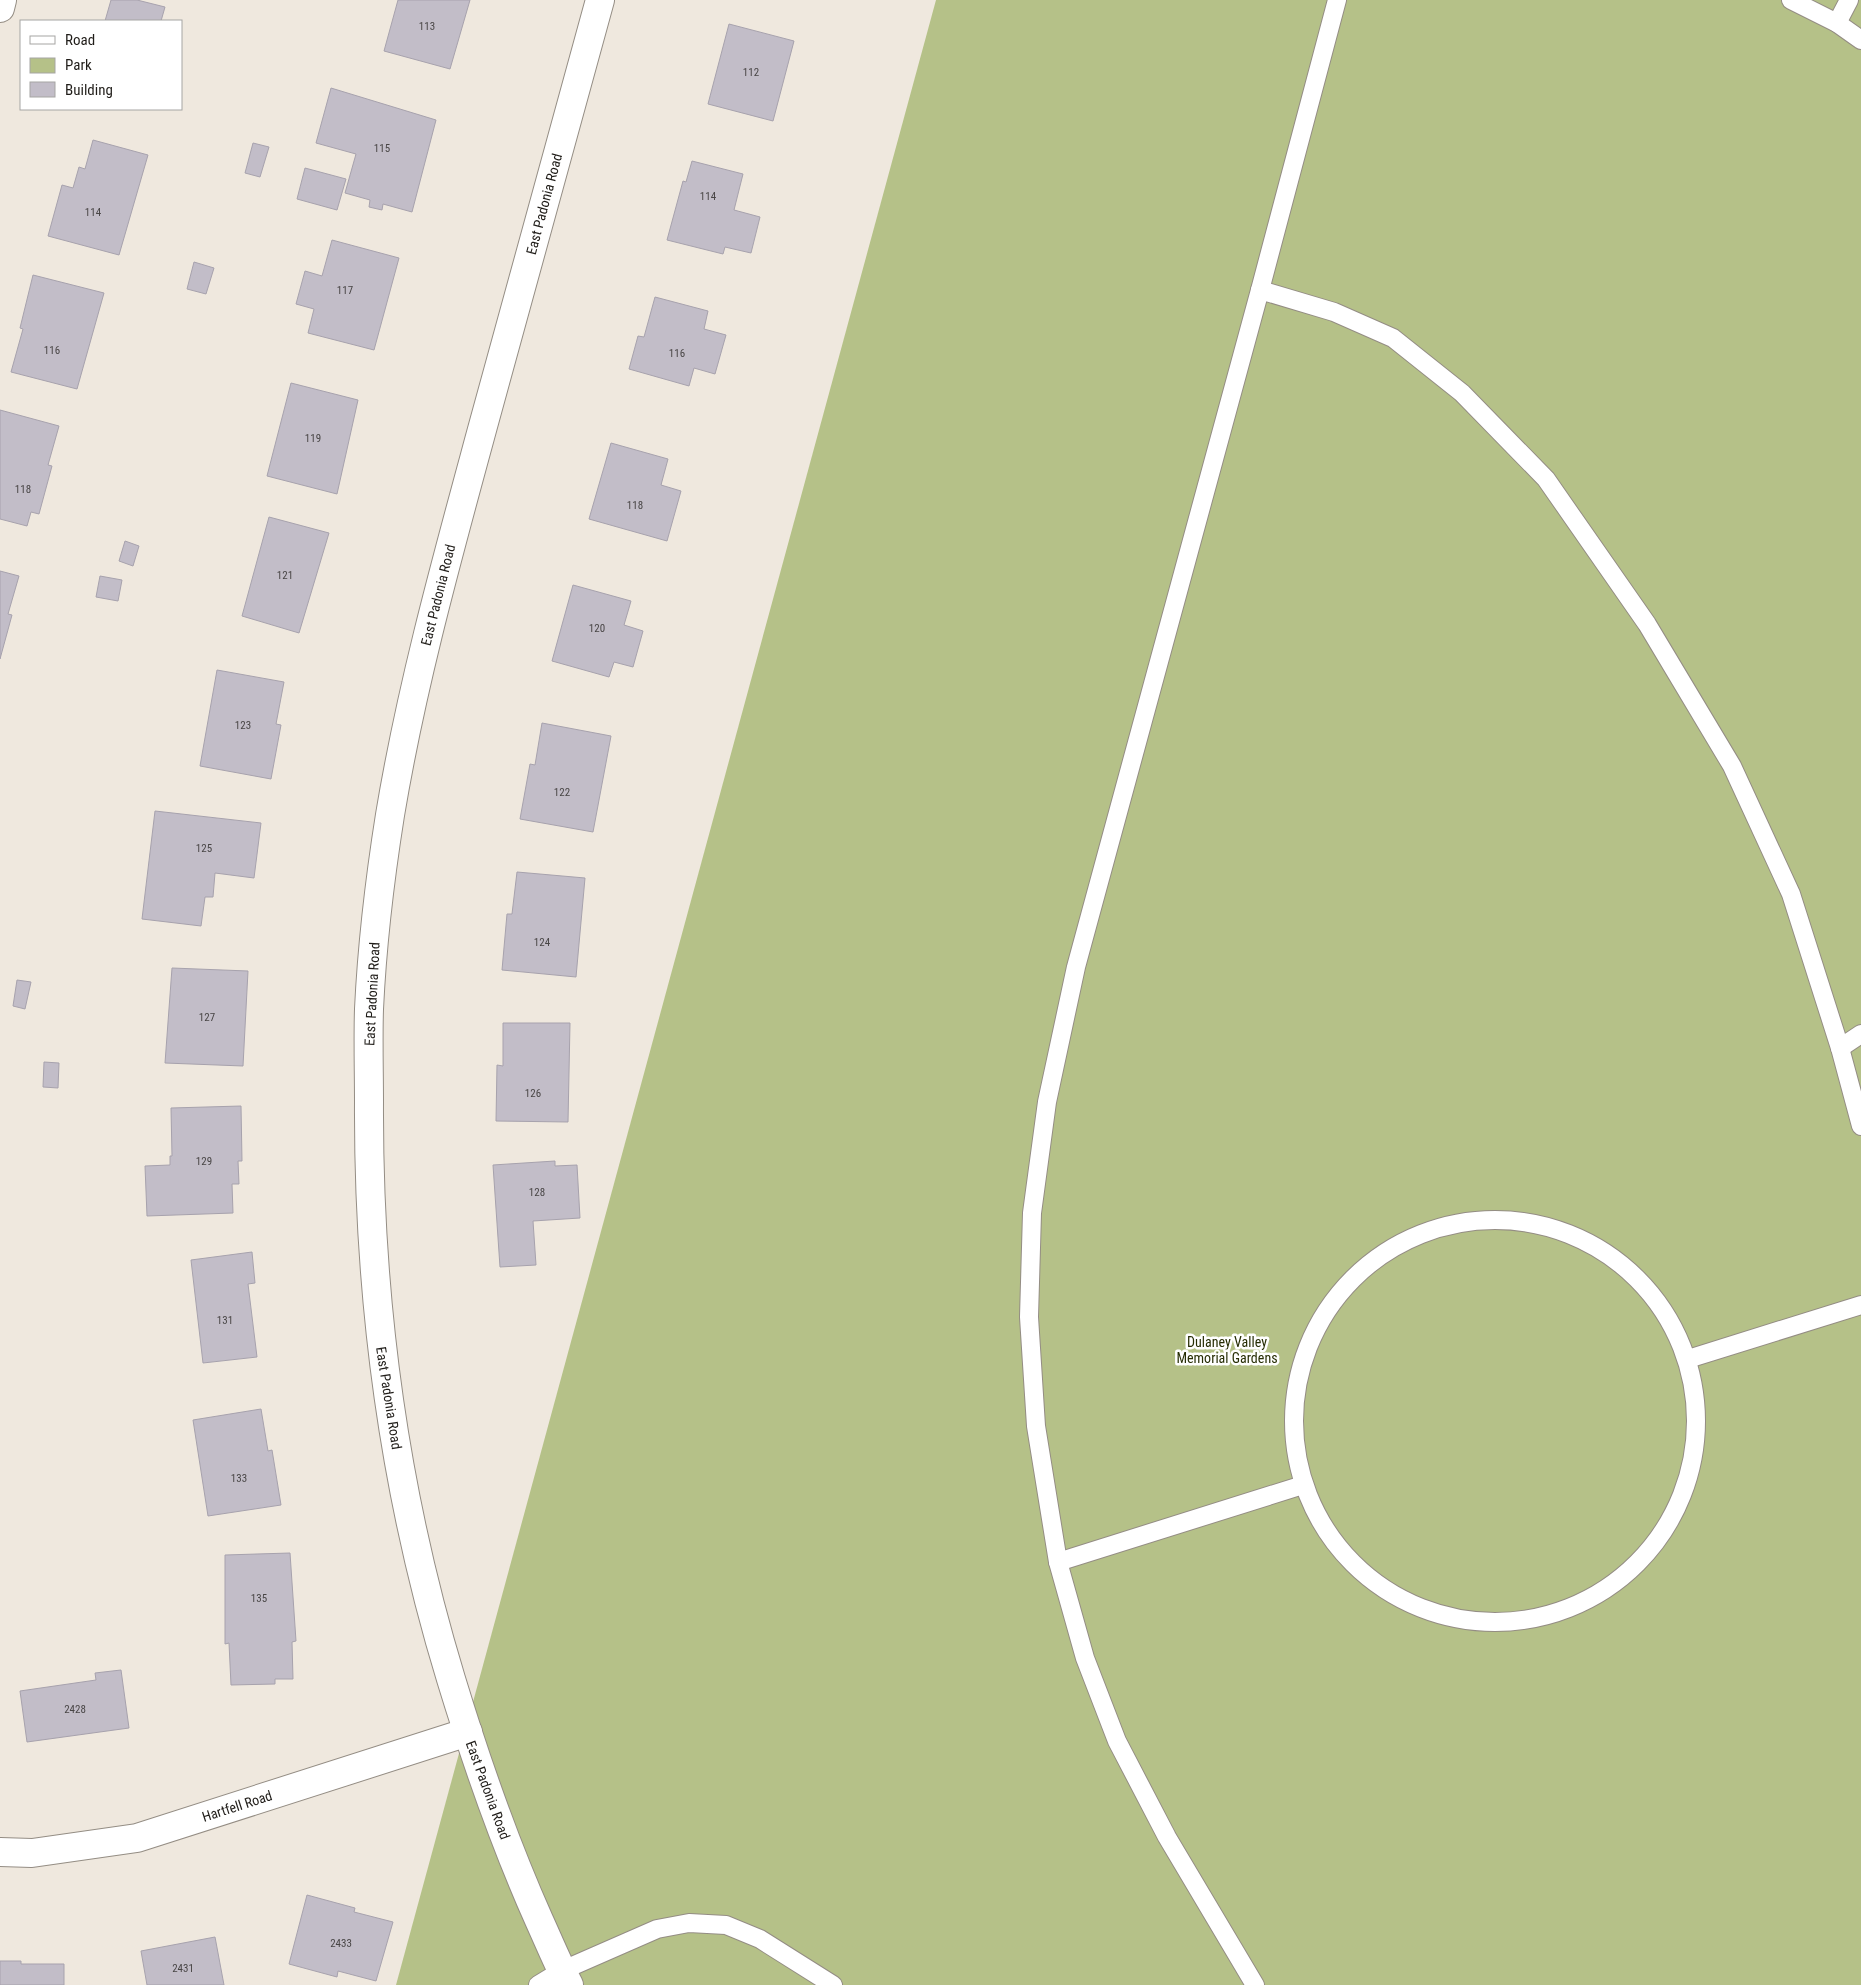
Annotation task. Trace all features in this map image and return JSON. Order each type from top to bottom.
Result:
[{"type":"street","points":[[0,8],[2,0]]},
{"type":"street","name":"East Padonia Road","points":[[565,1978],[524,1887],[468,1732],[432,1615],[409,1517],[391,1415],[379,1330],[371,1237],[369,1007],[379,900],[390,818],[404,740],[436,600],[600,0]]},
{"type":"street","name":"Hartfell Road","points":[[0,1852],[32,1853],[137,1838],[468,1732]]},
{"type":"lane","points":[[1255,1985],[1167,1837],[1117,1741],[1085,1658],[1058,1562],[1036,1426],[1029,1317],[1032,1213],[1048,1102],[1076,967],[1337,0]]},
{"type":"lane","points":[[1791,0],[1837,23],[1861,40]]},
{"type":"lane","points":[[1837,23],[1849,0]]},
{"type":"lane","points":[[1260,290],[1334,312],[1393,338],[1462,393],[1546,478],[1647,624],[1732,766],[1791,894],[1840,1048],[1861,1126]]},
{"type":"lane","points":[[1840,1048],[1861,1034]]},
{"type":"lane","points":[[1474,1220],[1528,1221],[1579,1237],[1634,1274],[1667,1315],[1688,1360],[1697,1423],[1690,1478],[1671,1520],[1644,1558],[1608,1589],[1567,1611],[1518,1623],[1465,1622],[1412,1606],[1364,1576],[1326,1534],[1303,1485],[1293,1424],[1300,1366],[1322,1317],[1351,1278],[1389,1248],[1428,1230],[1474,1220]]},
{"type":"lane","points":[[1688,1360],[1861,1305]]},
{"type":"lane","points":[[1058,1562],[1303,1485]]},
{"type":"lane","points":[[538,1985],[565,1978],[657,1929],[689,1923],[726,1925],[760,1939],[833,1985]]},
{"type":"green space","name":"Dulaney Valley Memorial Gardens","points":[[936,0],[1861,0],[1861,1985],[396,1985]]},
{"type":"building","points":[[111,0],[137,0],[165,7],[161,20],[105,20]]},
{"type":"building","points":[[398,0],[470,0],[450,69],[384,51]]},
{"type":"building","points":[[729,24],[794,41],[773,121],[708,104]]},
{"type":"building","points":[[331,88],[436,120],[412,212],[383,204],[382,210],[369,207],[370,200],[345,193],[356,154],[316,143]]},
{"type":"building","points":[[93,140],[148,155],[119,255],[48,236],[62,185],[73,188],[79,167],[85,169]]},
{"type":"building","points":[[253,143],[269,147],[260,177],[245,173]]},
{"type":"building","points":[[692,161],[743,174],[734,210],[760,217],[751,253],[725,247],[723,254],[667,240],[683,181],[686,182]]},
{"type":"building","points":[[305,168],[346,179],[337,210],[297,199]]},
{"type":"building","points":[[332,240],[399,258],[374,350],[308,333],[314,309],[296,304],[305,271],[322,276]]},
{"type":"building","points":[[194,262],[214,268],[206,294],[187,289]]},
{"type":"building","points":[[33,275],[104,293],[77,389],[11,372],[23,329],[20,328]]},
{"type":"building","points":[[655,297],[708,311],[704,329],[726,335],[715,374],[694,368],[689,386],[629,369],[638,336],[644,337]]},
{"type":"building","points":[[291,383],[358,400],[337,494],[267,476]]},
{"type":"building","points":[[0,410],[59,426],[48,465],[52,466],[39,514],[31,512],[27,526],[0,519]]},
{"type":"building","points":[[611,443],[668,459],[661,485],[681,491],[667,541],[589,519]]},
{"type":"building","points":[[269,517],[329,533],[299,633],[242,616]]},
{"type":"building","points":[[125,541],[139,546],[133,566],[119,561]]},
{"type":"building","points":[[0,571],[19,576],[8,614],[12,615],[0,659]]},
{"type":"building","points":[[100,576],[122,580],[118,601],[96,597]]},
{"type":"building","points":[[573,585],[631,601],[624,625],[643,631],[633,667],[614,662],[609,677],[552,661]]},
{"type":"building","points":[[217,670],[284,682],[276,724],[281,725],[271,779],[200,766]]},
{"type":"building","points":[[542,723],[611,736],[593,832],[520,819],[530,764],[535,765]]},
{"type":"building","points":[[155,811],[261,823],[254,878],[215,873],[213,897],[205,897],[201,926],[142,919]]},
{"type":"building","points":[[517,872],[585,878],[576,977],[502,970],[507,914],[512,914]]},
{"type":"building","points":[[172,968],[248,971],[243,1066],[165,1063]]},
{"type":"building","points":[[17,980],[31,982],[25,1009],[13,1006]]},
{"type":"building","points":[[503,1023],[570,1023],[568,1122],[496,1121],[497,1065],[503,1066]]},
{"type":"building","points":[[44,1062],[59,1063],[58,1088],[43,1087]]},
{"type":"building","points":[[241,1106],[242,1161],[238,1161],[239,1184],[232,1184],[233,1213],[147,1216],[145,1166],[170,1165],[170,1156],[172,1156],[171,1108]]},
{"type":"building","points":[[555,1161],[555,1166],[577,1165],[580,1218],[533,1221],[536,1265],[500,1267],[493,1165]]},
{"type":"building","points":[[252,1252],[255,1283],[248,1284],[257,1357],[203,1363],[191,1260]]},
{"type":"building","points":[[261,1409],[268,1451],[272,1450],[281,1505],[208,1516],[193,1420]]},
{"type":"building","points":[[290,1553],[296,1641],[292,1642],[293,1679],[275,1679],[275,1684],[231,1685],[229,1643],[225,1644],[225,1555]]},
{"type":"building","points":[[121,1670],[129,1728],[27,1742],[20,1691],[96,1680],[95,1673]]},
{"type":"building","points":[[307,1895],[355,1908],[354,1912],[393,1922],[376,1981],[338,1971],[337,1977],[289,1964]]},
{"type":"building","points":[[215,1937],[224,1985],[147,1985],[141,1951]]},
{"type":"building","points":[[0,1961],[21,1961],[21,1964],[64,1964],[64,1985],[0,1985]]}]
